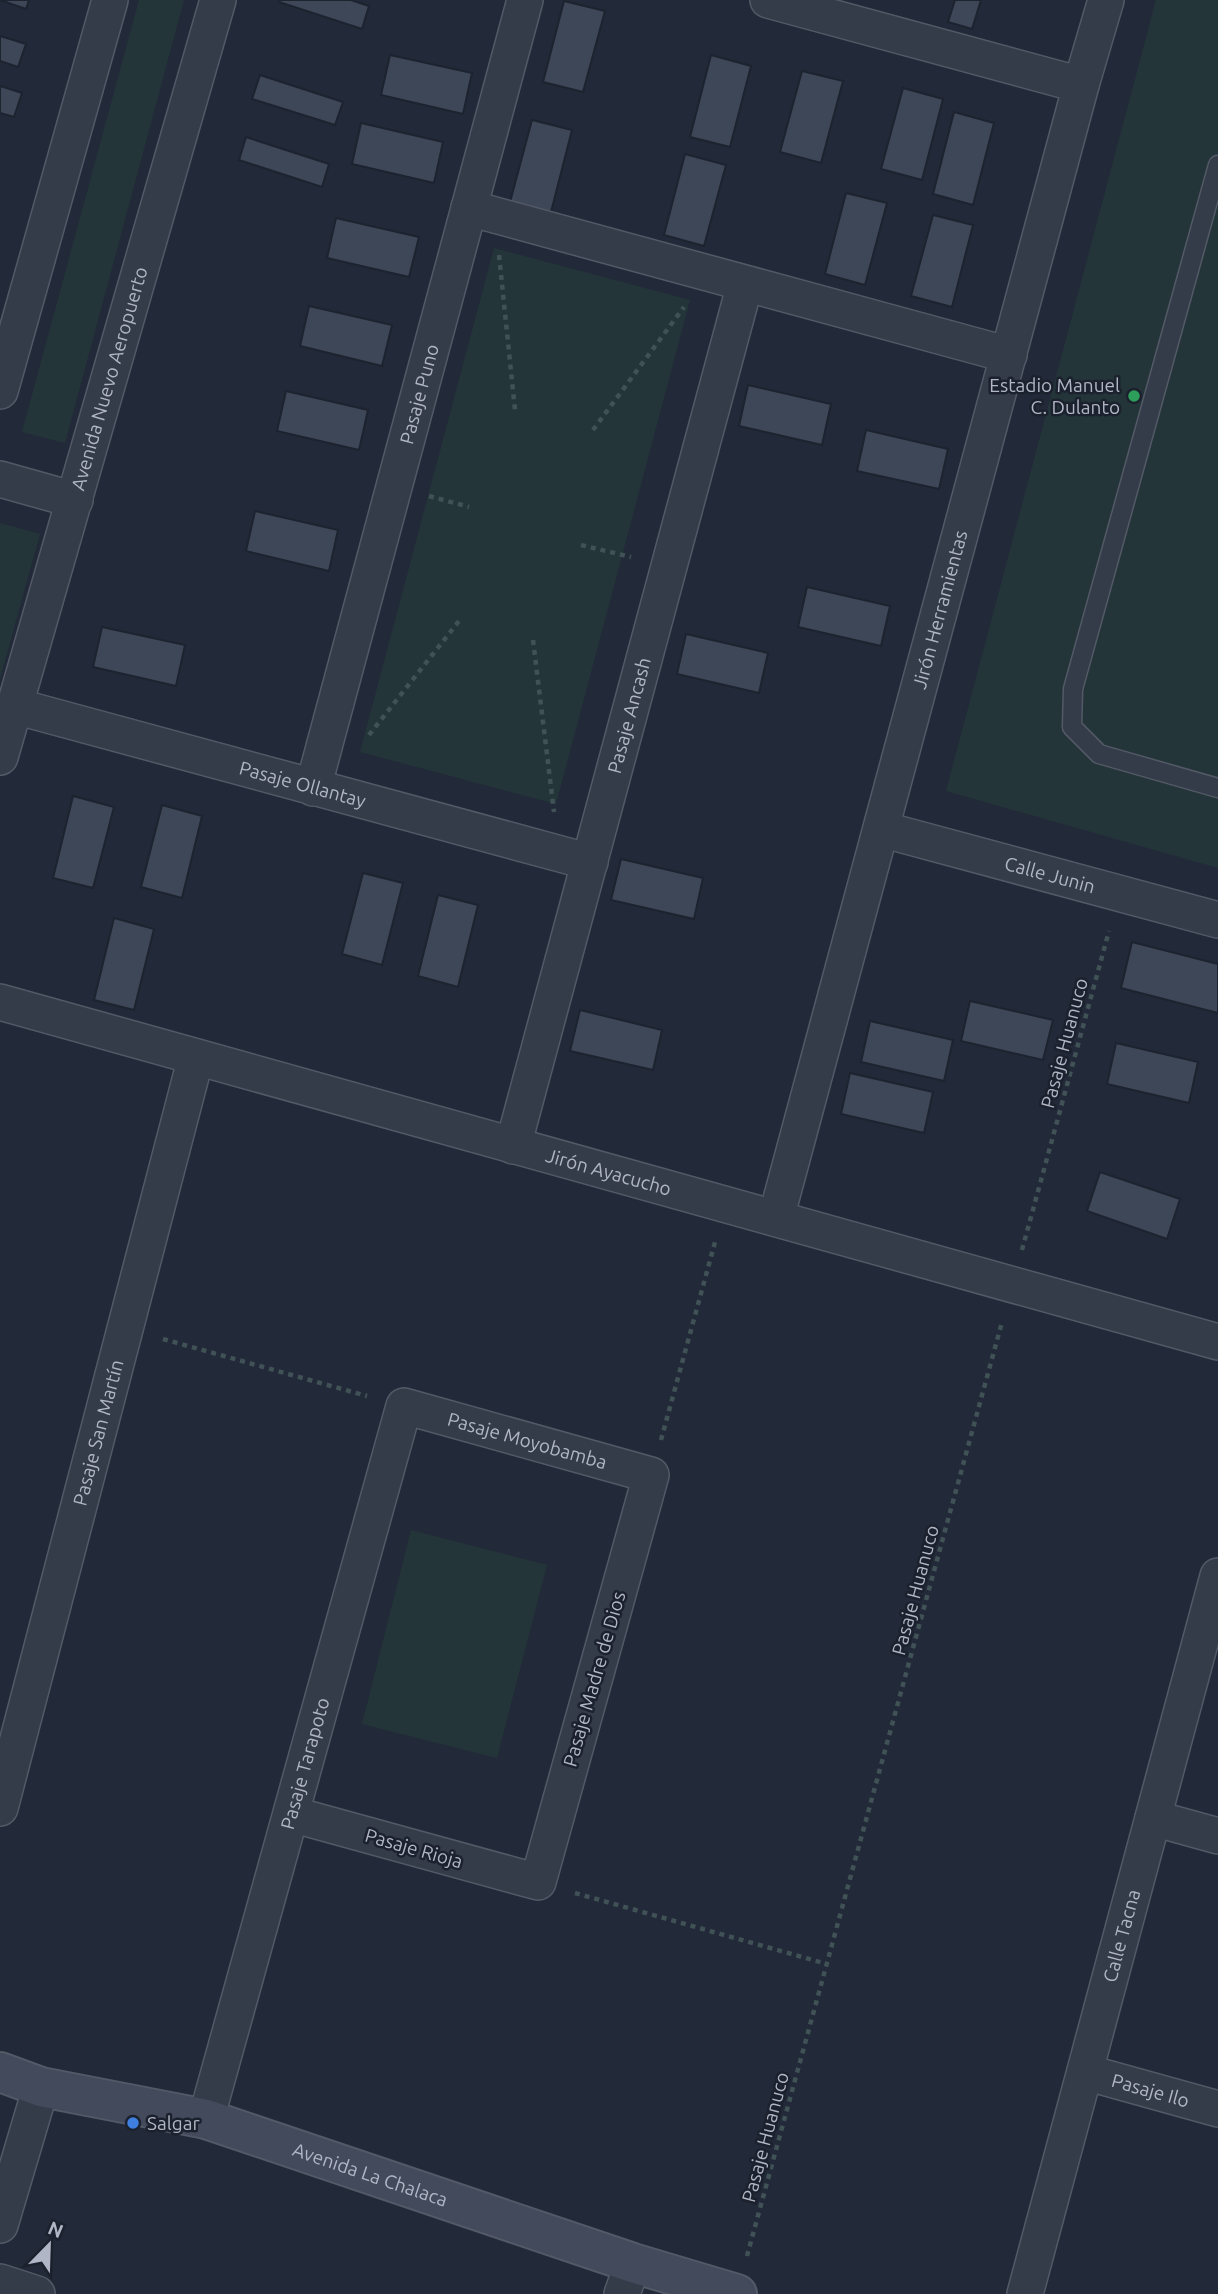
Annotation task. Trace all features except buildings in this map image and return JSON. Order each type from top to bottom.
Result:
[{"type":"street","points":[[0,391],[110,0]]},
{"type":"street","name":"Avenida Nuevo Aeropuerto","points":[[0,757],[219,0]]},
{"type":"street","name":"Pasaje Puno","points":[[313,788],[482,212],[525,0]]},
{"type":"street","points":[[768,0],[1081,85]]},
{"type":"street","name":"Jirón Herramientas","points":[[776,1219],[1106,0]]},
{"type":"street","points":[[482,212],[1009,355]]},
{"type":"street","name":"Pasaje Ancash","points":[[513,1146],[574,858],[670,566],[745,284]]},
{"type":"street","points":[[0,479],[75,500]]},
{"type":"street","name":"Pasaje Ollantay","points":[[15,706],[574,858]]},
{"type":"street","name":"Calle Junin","points":[[881,829],[1218,919]]},
{"type":"street","name":"Jirón Ayacucho","points":[[0,1002],[1218,1342]]},
{"type":"street","name":"Pasaje San Martín","points":[[0,1808],[196,1057]]},
{"type":"street","name":"Pasaje Moyobamba","points":[[404,1406],[651,1475]]},
{"type":"street","name":"Pasaje Tarapoto","points":[[206,2119],[404,1406]]},
{"type":"street","name":"Pasaje Madre de Dios","points":[[538,1882],[651,1475]]},
{"type":"street","name":"Calle Tacna","points":[[1025,2294],[1218,1576]]},
{"type":"street","name":"Pasaje Rioja","points":[[291,1814],[538,1882]]},
{"type":"street","points":[[1153,1818],[1218,1836]]},
{"type":"street","name":"Avenida La Chalaca","points":[[0,2071],[41,2087],[206,2119],[627,2278],[737,2294]]},
{"type":"street","name":"Pasaje Ilo","points":[[1085,2072],[1218,2109]]},
{"type":"street","points":[[0,2225],[41,2087]]},
{"type":"street","points":[[0,2282],[37,2294]]},
{"type":"lane","points":[[1218,165],[1073,689],[1072,727],[1099,754],[1218,788]]},
{"type":"path","points":[[482,212],[515,411]]},
{"type":"path","points":[[593,430],[708,274]]},
{"type":"path","points":[[581,545],[670,566]]},
{"type":"path","points":[[367,737],[459,621]]},
{"type":"path","points":[[533,639],[574,858]]},
{"type":"path","name":"Pasaje Huanuco","points":[[737,2294],[1119,893]]},
{"type":"path","points":[[651,1475],[726,1204]]},
{"type":"path","points":[[127,1329],[404,1406]]},
{"type":"path","points":[[538,1882],[827,1964]]},
{"type":"shaded area","points":[[139,0],[184,0],[65,443],[22,432]]},
{"type":"shaded area","name":"Estadio Manuel C. Dulanto","points":[[1156,0],[1218,0],[1218,868],[946,791]]},
{"type":"shaded area","points":[[494,248],[690,300],[556,804],[360,752]]},
{"type":"shaded area","points":[[0,523],[40,534],[0,679]]},
{"type":"shaded area","points":[[411,1530],[547,1565],[497,1758],[362,1724]]},
{"type":"place","name":"Estadio Manuel C. Dulanto","points":[[1134,396]]},
{"type":"place","name":"Salgar","points":[[133,2123]]}]
